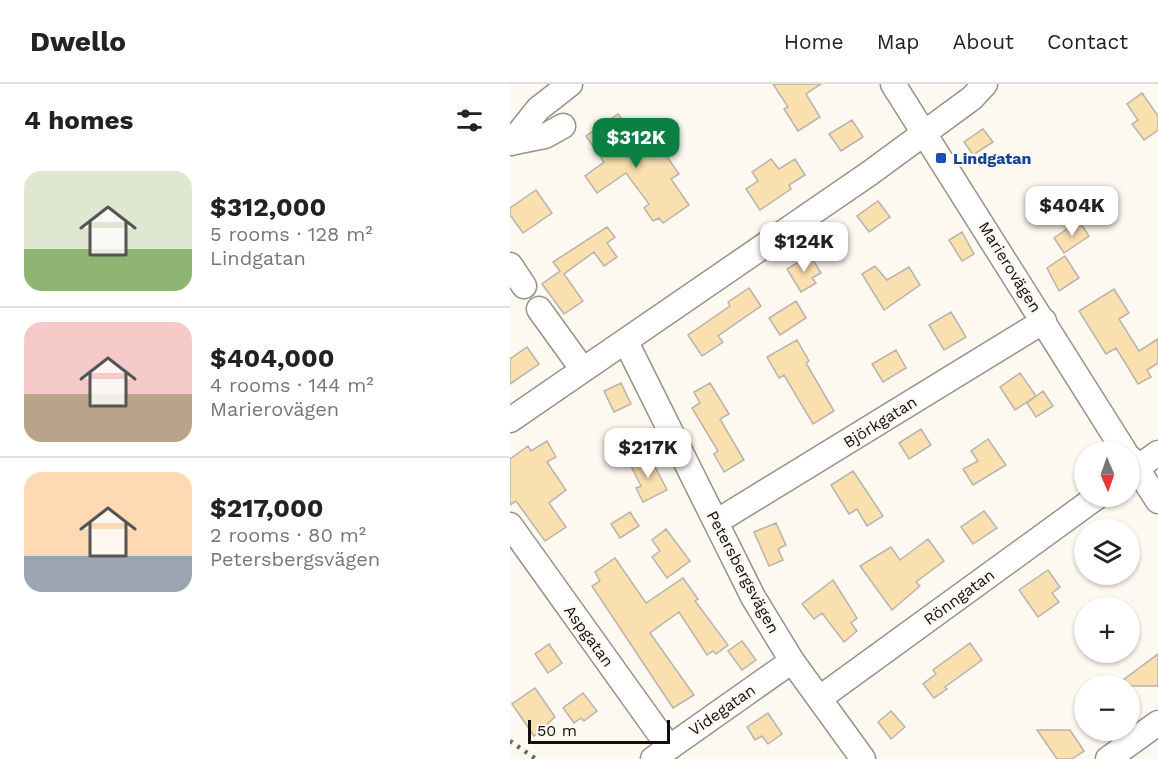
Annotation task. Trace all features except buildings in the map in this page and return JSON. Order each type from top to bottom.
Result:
[{"type":"street","points":[[511,143],[538,109],[570,84]]},
{"type":"street","name":"Marierovägen","points":[[893,84],[1044,321],[1117,441]]},
{"type":"street","points":[[510,420],[870,173],[972,98],[985,84]]},
{"type":"street","points":[[511,143],[545,136],[563,126]]},
{"type":"street","points":[[539,309],[583,370]]},
{"type":"street","name":"Björkgatan","points":[[716,522],[1044,321]]},
{"type":"street","name":"Petersbergsvägen","points":[[626,342],[753,597],[792,661],[863,759]]},
{"type":"street","points":[[1140,459],[1158,453]]},
{"type":"street","name":"Marierovägen","points":[[1140,477],[1158,501]]},
{"type":"street","name":"Rönngatan","points":[[819,698],[1083,507]]},
{"type":"street","name":"Aspgatan","points":[[510,525],[661,753]]},
{"type":"street","name":"Videgatan","points":[[661,753],[792,661]]},
{"type":"street","points":[[1108,759],[1158,723]]},
{"type":"railway","points":[[510,741],[536,759]]},
{"type":"place","name":"Lindgatan","points":[[941,158]]}]
